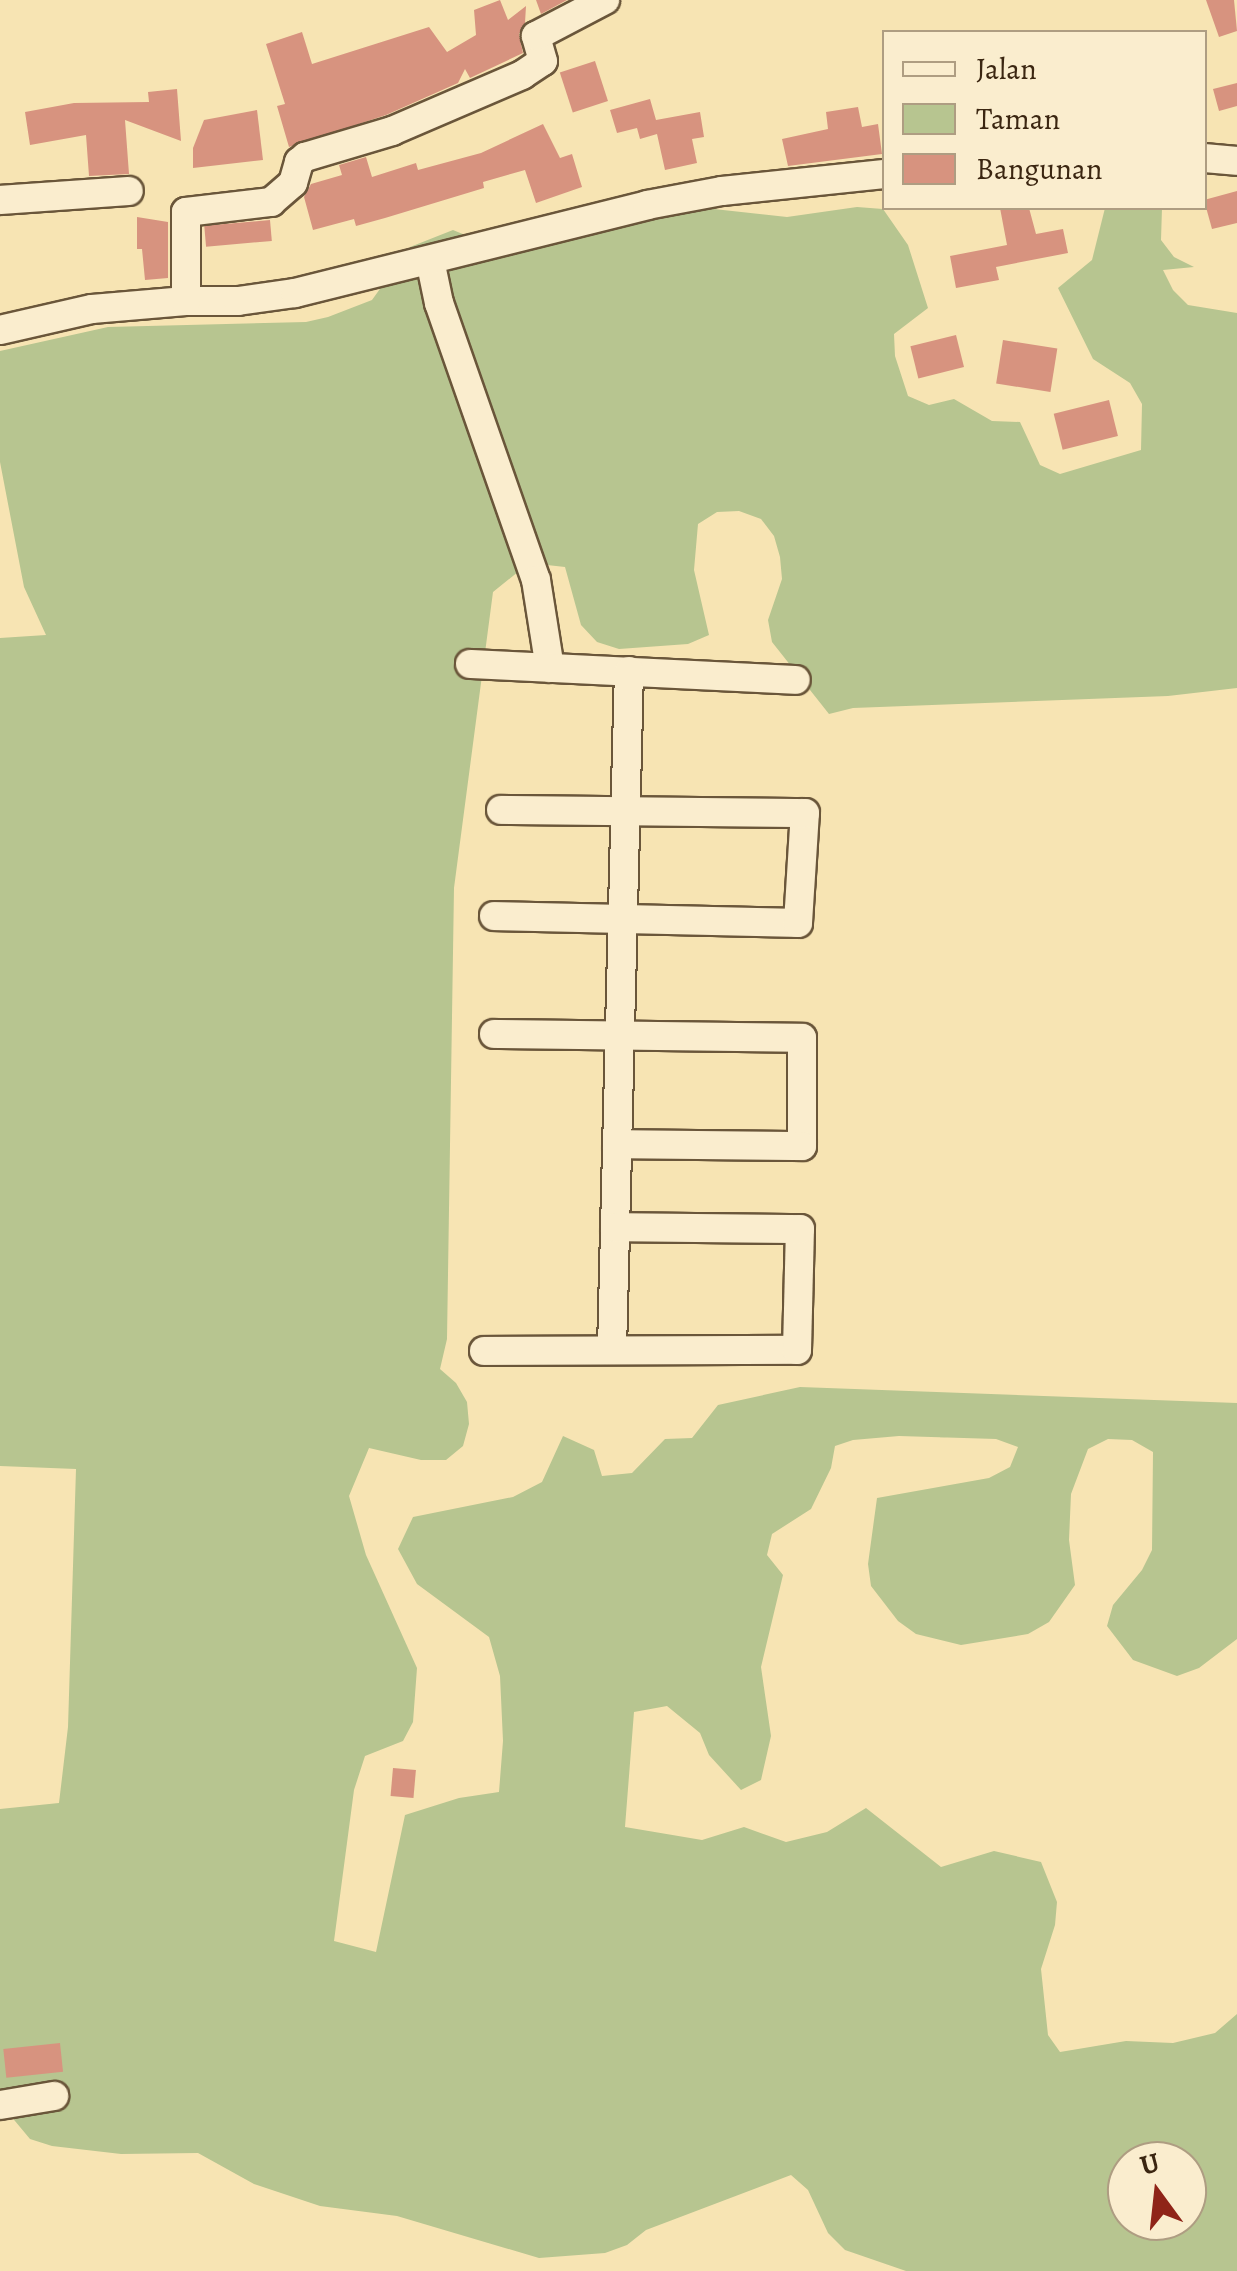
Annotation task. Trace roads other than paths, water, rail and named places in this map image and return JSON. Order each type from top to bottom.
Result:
[{"type":"street","points":[[186,301],[186,212],[271,202],[294,182],[298,162],[305,157],[392,130],[522,75],[543,61],[536,36],[605,0]]},
{"type":"street","points":[[1207,158],[1237,162]]},
{"type":"street","points":[[0,330],[92,309],[238,301],[295,292],[722,190],[882,174]]},
{"type":"street","points":[[0,200],[130,191]]},
{"type":"street","points":[[430,260],[440,303],[536,580],[550,668]]},
{"type":"street","points":[[470,664],[796,680]]},
{"type":"street","points":[[612,1350],[629,672]]},
{"type":"street","points":[[494,916],[798,923],[805,813],[502,810]]},
{"type":"street","points":[[494,1034],[802,1038],[802,1146],[617,1144]]},
{"type":"street","points":[[484,1352],[797,1350],[800,1229],[615,1226]]},
{"type":"street","points":[[0,2105],[54,2096]]}]
